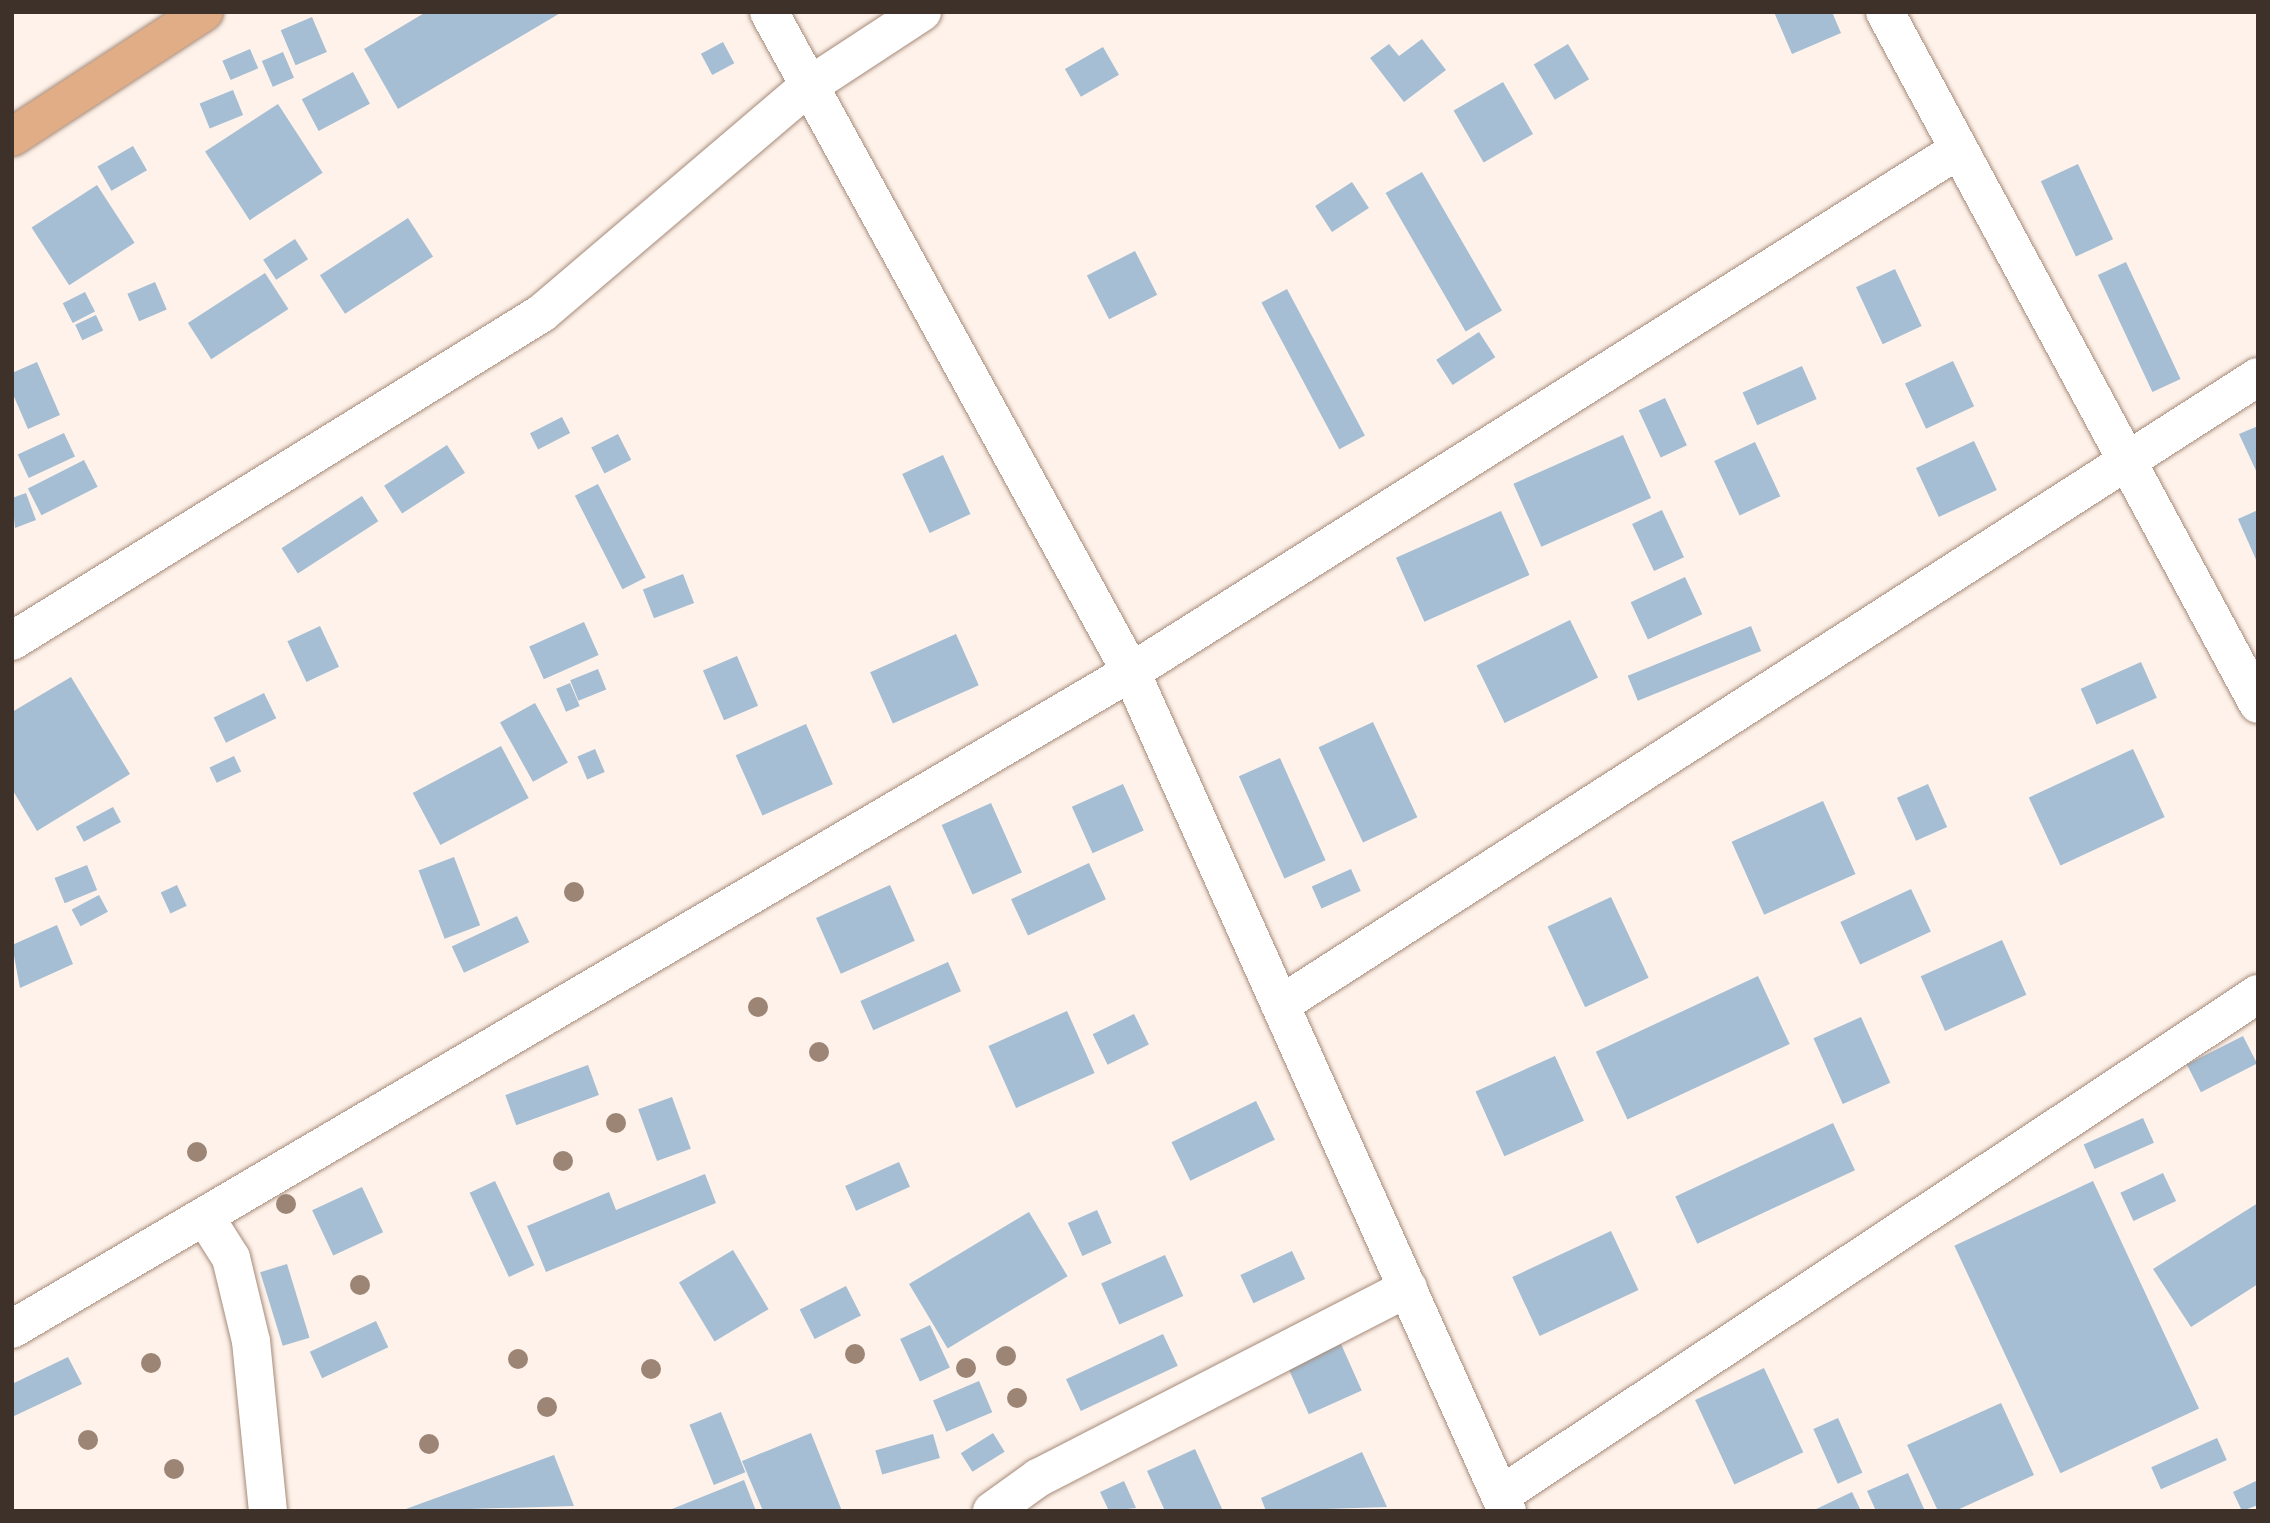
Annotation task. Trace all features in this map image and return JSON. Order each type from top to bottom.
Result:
[{"type":"main road","points":[[12,137],[204,12]]},
{"type":"street","points":[[769,12],[1131,672],[1504,1503],[2258,994]]},
{"type":"street","points":[[12,641],[542,313],[810,86],[922,12]]},
{"type":"street","points":[[1885,12],[1958,150],[2129,455],[2258,704]]},
{"type":"street","points":[[12,1329],[207,1220],[1131,672],[1958,150]]},
{"type":"street","points":[[1280,1005],[2129,455],[2258,377]]},
{"type":"street","points":[[207,1220],[231,1258],[251,1341],[268,1511]]},
{"type":"street","points":[[992,1511],[1074,1459],[1408,1288]]},
{"type":"building","points":[[426,12],[562,12],[398,109],[364,49]]},
{"type":"building","points":[[1774,12],[1832,12],[1841,33],[1792,54]]},
{"type":"building","points":[[312,17],[327,52],[296,65],[281,30]]},
{"type":"building","points":[[1422,39],[1446,70],[1404,102],[1370,58],[1389,44],[1399,56]]},
{"type":"building","points":[[723,42],[734,63],[712,75],[701,54]]},
{"type":"building","points":[[1568,44],[1589,79],[1555,100],[1534,65]]},
{"type":"building","points":[[1103,47],[1119,75],[1081,97],[1065,69]]},
{"type":"building","points":[[250,49],[258,68],[231,80],[222,61]]},
{"type":"building","points":[[283,52],[294,78],[273,87],[262,61]]},
{"type":"building","points":[[353,72],[370,104],[319,131],[302,99]]},
{"type":"building","points":[[1503,82],[1533,134],[1484,162],[1454,110]]},
{"type":"building","points":[[233,90],[243,115],[210,129],[200,103]]},
{"type":"building","points":[[278,104],[323,173],[250,220],[205,151]]},
{"type":"building","points":[[133,146],[147,170],[111,191],[97,166]]},
{"type":"building","points":[[2078,164],[2113,239],[2076,257],[2041,181]]},
{"type":"building","points":[[1422,172],[1502,311],[1466,332],[1386,193]]},
{"type":"building","points":[[1352,182],[1369,208],[1332,232],[1315,206]]},
{"type":"building","points":[[97,185],[135,243],[69,285],[32,227]]},
{"type":"building","points":[[408,218],[433,257],[345,314],[320,275]]},
{"type":"building","points":[[295,239],[308,259],[276,280],[263,260]]},
{"type":"building","points":[[1135,251],[1157,295],[1109,319],[1087,276]]},
{"type":"building","points":[[2126,262],[2181,379],[2152,392],[2098,275]]},
{"type":"building","points":[[1895,269],[1922,326],[1883,344],[1856,287]]},
{"type":"building","points":[[265,273],[288,309],[211,359],[188,323]]},
{"type":"building","points":[[155,282],[167,310],[139,321],[127,294]]},
{"type":"building","points":[[1287,289],[1365,436],[1339,449],[1261,303]]},
{"type":"building","points":[[85,292],[95,312],[73,323],[63,303]]},
{"type":"building","points":[[96,315],[103,330],[82,340],[75,325]]},
{"type":"building","points":[[1479,332],[1495,357],[1453,385],[1436,360]]},
{"type":"building","points":[[1953,361],[1974,406],[1926,429],[1905,383]]},
{"type":"building","points":[[37,362],[60,415],[28,429],[12,392],[12,373]]},
{"type":"building","points":[[1802,366],[1817,399],[1757,425],[1743,392]]},
{"type":"building","points":[[1665,398],[1687,445],[1661,457],[1639,410]]},
{"type":"building","points":[[562,417],[570,433],[538,449],[530,433]]},
{"type":"building","points":[[2258,426],[2258,475],[2239,434]]},
{"type":"building","points":[[64,433],[75,457],[29,478],[18,455]]},
{"type":"building","points":[[618,434],[631,460],[604,473],[591,448]]},
{"type":"building","points":[[1623,435],[1651,498],[1541,547],[1513,484]]},
{"type":"building","points":[[1974,441],[1997,490],[1939,517],[1916,468]]},
{"type":"building","points":[[1755,442],[1780,496],[1740,515],[1714,461]]},
{"type":"building","points":[[447,445],[465,473],[402,514],[384,486]]},
{"type":"building","points":[[943,455],[970,514],[930,533],[902,474]]},
{"type":"building","points":[[84,460],[98,487],[41,515],[28,489]]},
{"type":"building","points":[[598,484],[646,578],[623,589],[575,496]]},
{"type":"building","points":[[26,493],[36,520],[15,528],[12,498]]},
{"type":"building","points":[[362,496],[378,521],[298,573],[281,548]]},
{"type":"building","points":[[1662,510],[1684,557],[1654,571],[1632,524]]},
{"type":"building","points":[[2258,510],[2258,564],[2238,519]]},
{"type":"building","points":[[1501,511],[1529,575],[1424,622],[1396,558]]},
{"type":"building","points":[[683,574],[694,603],[654,618],[643,589]]},
{"type":"building","points":[[1685,577],[1702,614],[1648,640],[1631,602]]},
{"type":"building","points":[[1570,620],[1598,678],[1505,723],[1477,666]]},
{"type":"building","points":[[584,622],[599,655],[544,679],[529,646]]},
{"type":"building","points":[[320,626],[339,667],[306,682],[287,641]]},
{"type":"building","points":[[1751,626],[1761,651],[1638,701],[1628,676]]},
{"type":"building","points":[[956,634],[979,685],[893,723],[870,672]]},
{"type":"building","points":[[737,656],[758,706],[724,720],[703,670]]},
{"type":"building","points":[[2141,662],[2157,698],[2097,724],[2081,689]]},
{"type":"building","points":[[598,669],[606,689],[578,701],[570,680]]},
{"type":"building","points":[[71,677],[130,774],[37,831],[12,789],[12,712]]},
{"type":"building","points":[[570,683],[580,706],[566,712],[556,689]]},
{"type":"building","points":[[264,693],[276,718],[226,743],[214,718]]},
{"type":"building","points":[[535,703],[568,762],[533,782],[500,722]]},
{"type":"building","points":[[1373,722],[1417,817],[1363,843],[1319,747]]},
{"type":"building","points":[[806,724],[833,784],[763,816],[736,755]]},
{"type":"building","points":[[501,746],[529,798],[440,845],[413,793]]},
{"type":"building","points":[[595,749],[605,772],[587,779],[578,756]]},
{"type":"building","points":[[2133,749],[2165,817],[2060,866],[2029,798]]},
{"type":"building","points":[[234,756],[241,771],[217,783],[210,767]]},
{"type":"building","points":[[1280,758],[1326,860],[1284,879],[1239,776]]},
{"type":"building","points":[[1123,784],[1144,831],[1093,853],[1072,807]]},
{"type":"building","points":[[1928,784],[1947,827],[1916,841],[1897,798]]},
{"type":"building","points":[[1823,801],[1856,874],[1764,915],[1732,842]]},
{"type":"building","points":[[991,803],[1022,872],[973,894],[942,825]]},
{"type":"building","points":[[113,807],[121,822],[84,842],[76,827]]},
{"type":"building","points":[[454,857],[480,925],[445,939],[419,871]]},
{"type":"building","points":[[1089,863],[1106,899],[1028,936],[1011,899]]},
{"type":"building","points":[[87,865],[97,890],[65,903],[55,878]]},
{"type":"building","points":[[1351,869],[1361,891],[1321,908],[1312,886]]},
{"type":"building","points":[[177,885],[187,906],[170,913],[161,893]]},
{"type":"building","points":[[890,885],[915,941],[841,974],[816,918]]},
{"type":"building","points":[[1911,889],[1931,932],[1860,965],[1840,922]]},
{"type":"building","points":[[99,895],[108,912],[81,926],[72,910]]},
{"type":"building","points":[[1611,897],[1649,978],[1585,1007],[1548,927]]},
{"type":"building","points":[[517,916],[529,942],[464,973],[452,946]]},
{"type":"building","points":[[57,925],[73,964],[20,988],[12,945]]},
{"type":"building","points":[[2002,940],[2026,995],[1945,1031],[1921,976]]},
{"type":"building","points":[[948,962],[961,991],[873,1030],[860,1001]]},
{"type":"building","points":[[1758,976],[1790,1044],[1627,1120],[1596,1052]]},
{"type":"building","points":[[1067,1011],[1095,1073],[1016,1108],[988,1046]]},
{"type":"building","points":[[1134,1014],[1149,1045],[1108,1065],[1093,1034]]},
{"type":"building","points":[[1861,1017],[1890,1083],[1843,1104],[1813,1038]]},
{"type":"building","points":[[2243,1036],[2257,1064],[2201,1092],[2187,1065]]},
{"type":"building","points":[[1555,1056],[1584,1121],[1504,1156],[1476,1091]]},
{"type":"building","points":[[588,1065],[599,1095],[516,1125],[505,1095]]},
{"type":"building","points":[[672,1097],[691,1149],[657,1161],[638,1109]]},
{"type":"building","points":[[1256,1101],[1275,1140],[1190,1181],[1172,1142]]},
{"type":"building","points":[[2143,1118],[2154,1143],[2095,1169],[2084,1144]]},
{"type":"building","points":[[1833,1123],[1855,1170],[1697,1244],[1675,1197]]},
{"type":"building","points":[[899,1162],[910,1187],[856,1211],[845,1186]]},
{"type":"building","points":[[2163,1173],[2176,1201],[2134,1221],[2120,1193]]},
{"type":"building","points":[[705,1174],[716,1203],[546,1272],[527,1226],[609,1192],[616,1210]]},
{"type":"building","points":[[495,1181],[534,1265],[509,1277],[470,1193]]},
{"type":"building","points":[[2093,1181],[2199,1408],[2060,1473],[1954,1246]]},
{"type":"building","points":[[362,1187],[383,1232],[333,1256],[312,1210]]},
{"type":"building","points":[[2258,1203],[2258,1284],[2191,1327],[2153,1269]]},
{"type":"building","points":[[1097,1210],[1112,1243],[1082,1256],[1068,1223]]},
{"type":"building","points":[[1029,1212],[1068,1276],[948,1348],[909,1284]]},
{"type":"building","points":[[1611,1231],[1638,1290],[1540,1336],[1512,1277]]},
{"type":"building","points":[[733,1250],[769,1309],[715,1342],[679,1282]]},
{"type":"building","points":[[1292,1251],[1305,1279],[1253,1303],[1240,1275]]},
{"type":"building","points":[[1165,1255],[1183,1296],[1119,1325],[1101,1283]]},
{"type":"building","points":[[287,1264],[310,1338],[283,1346],[260,1272]]},
{"type":"building","points":[[846,1286],[861,1315],[815,1339],[800,1310]]},
{"type":"building","points":[[376,1321],[388,1347],[322,1378],[310,1352]]},
{"type":"building","points":[[930,1325],[950,1368],[920,1382],[900,1339]]},
{"type":"building","points":[[1163,1334],[1178,1366],[1081,1411],[1066,1379]]},
{"type":"building","points":[[1341,1344],[1362,1391],[1309,1414],[1288,1368]]},
{"type":"building","points":[[68,1357],[82,1384],[12,1417],[12,1384]]},
{"type":"building","points":[[1764,1368],[1803,1452],[1734,1484],[1695,1400]]},
{"type":"building","points":[[979,1381],[992,1412],[946,1432],[933,1401]]},
{"type":"building","points":[[2001,1403],[2034,1475],[1955,1511],[1938,1511],[1907,1445]]},
{"type":"building","points":[[721,1412],[745,1472],[714,1485],[689,1425]]},
{"type":"building","points":[[1838,1418],[1862,1473],[1838,1484],[1813,1429]]},
{"type":"building","points":[[811,1433],[842,1511],[763,1511],[742,1461]]},
{"type":"building","points":[[993,1433],[1005,1452],[972,1472],[961,1453]]},
{"type":"building","points":[[933,1434],[940,1458],[882,1475],[875,1451]]},
{"type":"building","points":[[2217,1438],[2227,1460],[2161,1489],[2151,1467]]},
{"type":"building","points":[[1195,1449],[1223,1511],[1165,1511],[1147,1471]]},
{"type":"building","points":[[1362,1452],[1387,1507],[1266,1511],[1261,1498]]},
{"type":"building","points":[[554,1455],[574,1506],[403,1511],[403,1510]]},
{"type":"building","points":[[1908,1473],[1925,1511],[1876,1511],[1867,1491]]},
{"type":"building","points":[[744,1480],[756,1511],[667,1511]]},
{"type":"building","points":[[2258,1480],[2258,1505],[2242,1511],[2233,1492]]},
{"type":"building","points":[[1124,1481],[1136,1508],[1109,1511],[1100,1492]]},
{"type":"building","points":[[1852,1492],[1861,1511],[1812,1511]]}]
